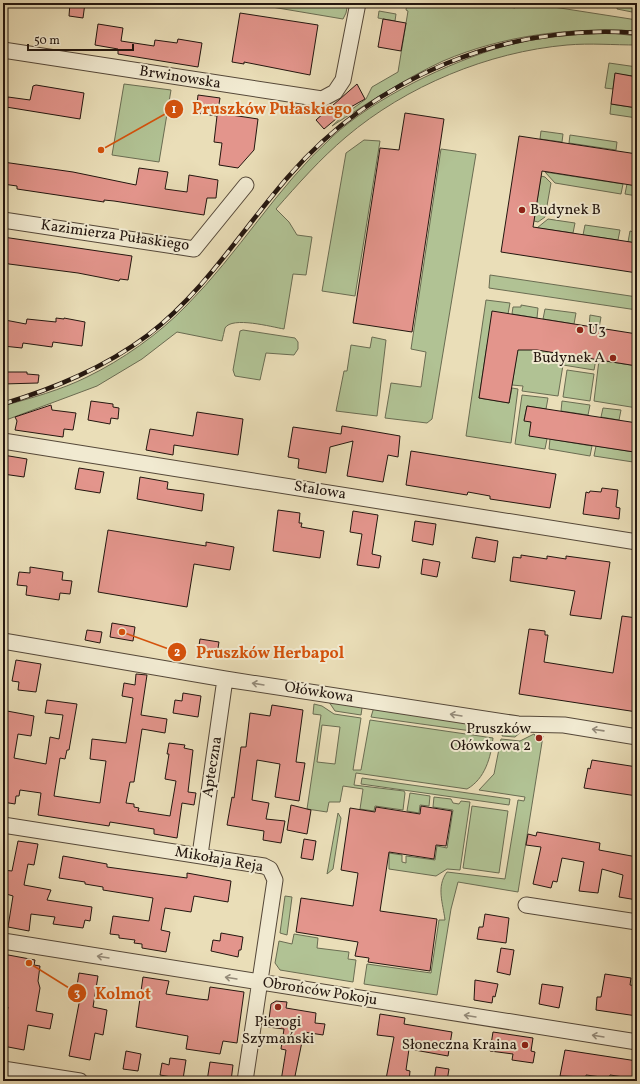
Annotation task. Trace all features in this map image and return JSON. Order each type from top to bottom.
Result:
[{"type":"street","name":"Brwinowska","points":[[3,50],[322,99],[335,92],[343,80],[358,3]]},
{"type":"street","name":"Kazimierza Pułaskiego","points":[[3,220],[194,249],[246,184]]},
{"type":"street","name":"Stalowa","points":[[3,441],[637,542]]},
{"type":"street","name":"Ołówkowa","points":[[3,641],[225,679],[518,724],[564,725],[637,736]]},
{"type":"street","name":"Apteczna","points":[[200,855],[225,679]]},
{"type":"street","name":"Mikołaja Reja","points":[[3,825],[264,866],[273,872],[275,880],[245,1081]]},
{"type":"street","points":[[526,905],[637,922]]},
{"type":"street","name":"Obrońców Pokoju","points":[[3,941],[637,1042]]},
{"type":"street","points":[[3,1069],[80,1081]]},
{"type":"green space","points":[[248,3],[348,3],[343,19]]},
{"type":"green space","points":[[407,3],[504,3],[504,6],[515,8],[516,3],[528,3],[637,20],[637,31],[587,30],[538,35],[514,39],[466,52],[443,61],[414,76],[332,126],[366,99],[372,87],[398,72],[408,11],[406,10]]},
{"type":"green space","points":[[618,3],[634,3],[637,7],[637,13],[617,9]]},
{"type":"green space","points":[[379,11],[396,14],[395,21],[378,18]]},
{"type":"green space","points":[[611,33],[637,36],[637,45],[567,45],[508,55],[478,64],[449,74],[421,87],[369,119],[336,145],[276,209],[289,222],[297,235],[312,237],[306,275],[293,274],[284,329],[253,323],[235,323],[225,328],[222,341],[177,332],[142,359],[97,386],[6,420],[3,414],[3,406],[35,397],[77,382],[113,363],[140,346],[164,327],[205,286],[293,177],[312,157],[349,123],[390,95],[460,61],[505,46],[558,36]]},
{"type":"green space","points":[[609,63],[637,67],[637,74],[634,76],[615,74],[613,89],[605,88]]},
{"type":"green space","points":[[124,84],[171,90],[159,162],[112,155]]},
{"type":"green space","points":[[611,104],[637,108],[637,118],[610,114]]},
{"type":"green space","points":[[541,131],[563,134],[562,142],[540,139]]},
{"type":"green space","points":[[570,135],[617,142],[616,150],[569,143]]},
{"type":"green space","points":[[364,140],[380,141],[355,296],[322,291],[346,153]]},
{"type":"green space","points":[[441,149],[476,154],[432,419],[427,423],[385,418],[391,383],[421,387],[426,352],[411,349]]},
{"type":"green space","points":[[545,172],[623,184],[621,194],[555,183]]},
{"type":"green space","points":[[541,176],[545,177],[551,183],[545,217],[538,222],[534,221]]},
{"type":"green space","points":[[627,184],[637,186],[637,196],[625,194]]},
{"type":"green space","points":[[548,219],[575,223],[573,233],[537,228]]},
{"type":"green space","points":[[585,225],[620,230],[618,240],[583,235]]},
{"type":"green space","points":[[630,231],[637,233],[637,243],[628,242]]},
{"type":"green space","points":[[490,275],[637,297],[637,310],[489,288]]},
{"type":"green space","points":[[486,300],[510,303],[508,314],[487,345],[479,398],[509,403],[512,388],[518,389],[511,443],[466,436]]},
{"type":"green space","points":[[521,305],[538,308],[537,318],[512,314],[513,307],[521,307]]},
{"type":"green space","points":[[545,309],[576,313],[574,324],[543,319]]},
{"type":"green space","points":[[590,315],[601,317],[599,328],[589,327]]},
{"type":"green space","points":[[243,330],[295,338],[298,342],[298,349],[294,355],[266,353],[260,380],[235,376],[233,370],[240,331]]},
{"type":"green space","points":[[372,337],[386,340],[377,416],[336,411],[344,371],[347,371],[351,345],[370,348]]},
{"type":"green space","points":[[518,347],[596,359],[594,370],[563,365],[558,396],[522,391],[523,386],[512,385]]},
{"type":"green space","points":[[599,360],[637,366],[637,408],[594,401]]},
{"type":"green space","points":[[567,370],[594,374],[590,401],[563,397]]},
{"type":"green space","points":[[522,395],[548,398],[546,409],[527,406],[524,420],[531,422],[547,439],[545,449],[515,444]]},
{"type":"green space","points":[[562,401],[590,405],[588,415],[561,411]]},
{"type":"green space","points":[[603,408],[621,410],[619,420],[601,417]]},
{"type":"green space","points":[[550,439],[592,446],[590,456],[549,449]]},
{"type":"green space","points":[[596,446],[634,452],[633,462],[594,456]]},
{"type":"green space","points":[[327,699],[360,705],[362,708],[361,715],[335,711]]},
{"type":"green space","points":[[314,704],[322,706],[334,714],[361,718],[353,770],[361,770],[370,720],[493,738],[491,753],[483,773],[473,785],[467,789],[356,773],[354,785],[404,791],[403,810],[375,806],[374,811],[360,809],[363,789],[343,786],[340,802],[329,802],[327,812],[307,809],[321,715],[313,714]],"holes":[[[322,725],[340,727],[335,764],[317,762]]]},
{"type":"green space","points":[[374,707],[493,726],[493,734],[371,717]]},
{"type":"green space","points":[[505,728],[522,731],[515,737],[502,736]]},
{"type":"green space","points":[[534,734],[535,740],[542,741],[543,736],[518,892],[458,882],[451,909],[437,995],[364,984],[367,964],[431,973],[439,920],[445,920],[441,889],[447,872],[505,879],[518,800],[524,801],[525,797],[479,790],[494,774],[501,739],[520,741]]},
{"type":"green space","points":[[362,778],[510,799],[509,805],[361,784]]},
{"type":"green space","points":[[410,793],[430,796],[429,806],[420,805],[419,813],[407,811]]},
{"type":"green space","points":[[434,797],[451,799],[453,803],[459,804],[461,801],[470,802],[460,870],[447,869],[436,876],[389,869],[389,853],[402,855],[402,862],[406,863],[406,856],[435,860],[437,846],[447,848],[453,810],[433,807]]},
{"type":"green space","points":[[472,806],[508,811],[499,873],[463,868]]},
{"type":"green space","points":[[338,813],[341,818],[333,869],[327,874]]},
{"type":"green space","points":[[285,896],[292,897],[287,935],[280,933]]},
{"type":"green space","points":[[294,934],[318,938],[317,948],[349,952],[348,959],[356,960],[353,982],[280,970],[275,963],[279,941],[292,944]]},
{"type":"building","points":[[70,3],[85,3],[83,18],[69,16]]},
{"type":"building","points":[[240,13],[318,25],[310,75],[244,62],[244,64],[232,62]]},
{"type":"building","points":[[383,19],[406,23],[401,51],[378,47]]},
{"type":"building","points":[[98,24],[123,28],[121,41],[154,46],[155,40],[177,43],[178,39],[202,43],[198,67],[118,54],[118,49],[95,45]]},
{"type":"building","points":[[615,73],[637,77],[637,108],[611,104]]},
{"type":"building","points":[[357,84],[365,99],[349,108],[324,129],[316,120]]},
{"type":"building","points":[[36,85],[84,93],[80,119],[6,107],[8,97],[30,100],[33,86]]},
{"type":"building","points":[[198,95],[220,98],[217,116],[196,113]]},
{"type":"building","points":[[218,113],[258,119],[254,150],[238,168],[219,165],[222,143],[214,142]]},
{"type":"building","points":[[405,113],[444,119],[412,332],[353,323],[380,148],[399,150]]},
{"type":"building","name":"Budynek B","points":[[519,136],[637,154],[637,186],[542,171],[533,227],[637,243],[637,273],[501,252]]},
{"type":"building","points":[[3,162],[73,172],[136,185],[139,168],[168,172],[165,189],[187,192],[189,175],[218,180],[216,198],[207,198],[204,215],[114,201],[104,200],[104,202],[17,189],[17,186],[3,184]]},
{"type":"building","points":[[3,237],[132,256],[128,280],[120,279],[119,281],[78,273],[3,262]]},
{"type":"building","name":"Budynek A","points":[[492,311],[637,334],[637,366],[537,350],[518,350],[509,403],[479,398]]},
{"type":"building","points":[[56,318],[85,322],[82,346],[53,342],[52,347],[23,343],[22,348],[3,346],[3,321],[5,320],[26,324],[27,319],[56,322]]},
{"type":"building","points":[[3,372],[27,372],[27,374],[39,375],[38,383],[3,384]]},
{"type":"building","points":[[91,401],[113,404],[113,407],[119,408],[118,419],[111,418],[110,424],[88,420]]},
{"type":"building","points":[[51,405],[52,410],[76,413],[73,430],[64,429],[63,437],[15,430],[17,421],[15,417]]},
{"type":"building","name":"Budynek A","points":[[527,406],[637,423],[637,451],[634,450],[634,452],[529,436],[531,422],[524,421]]},
{"type":"building","points":[[197,412],[243,419],[238,455],[174,445],[173,455],[146,450],[150,429],[193,436]]},
{"type":"building","points":[[342,426],[400,436],[398,457],[388,455],[383,482],[347,476],[353,441],[330,447],[326,473],[298,468],[299,459],[288,457],[293,427],[341,434]]},
{"type":"building","points":[[411,451],[556,474],[550,508],[490,499],[490,496],[468,492],[467,495],[406,485]]},
{"type":"building","points":[[3,455],[27,459],[24,477],[3,474]]},
{"type":"building","points":[[79,468],[104,472],[100,493],[75,489]]},
{"type":"building","points":[[140,477],[168,482],[167,489],[204,494],[202,511],[137,499]]},
{"type":"building","points":[[602,488],[618,490],[616,507],[620,508],[619,519],[583,514],[586,492],[601,492]]},
{"type":"building","points":[[278,510],[300,513],[299,523],[302,523],[301,527],[324,531],[320,558],[273,551]]},
{"type":"building","points":[[353,511],[378,515],[372,554],[381,556],[379,568],[357,565],[362,534],[350,532]]},
{"type":"building","points":[[415,521],[436,524],[433,545],[412,541]]},
{"type":"building","points":[[108,530],[206,546],[206,542],[234,547],[230,570],[194,564],[187,607],[98,592]]},
{"type":"building","points":[[476,537],[498,541],[495,562],[472,558]]},
{"type":"building","points":[[521,555],[547,559],[547,556],[566,559],[566,556],[610,562],[601,619],[570,615],[575,591],[510,581],[513,557],[521,558]]},
{"type":"building","points":[[423,559],[440,562],[437,577],[421,574]]},
{"type":"building","points":[[30,567],[63,572],[62,580],[72,581],[70,594],[60,593],[59,600],[26,595],[27,586],[17,585],[19,572],[30,573]]},
{"type":"building","points":[[622,616],[637,618],[637,712],[519,694],[529,629],[545,631],[545,635],[548,635],[544,662],[613,673]]},
{"type":"building","points":[[112,623],[135,627],[133,641],[110,637]]},
{"type":"building","points":[[87,630],[102,632],[100,643],[85,640]]},
{"type":"building","points":[[200,639],[219,642],[217,654],[198,652]]},
{"type":"building","points":[[16,660],[41,664],[36,692],[18,690],[19,682],[12,681]]},
{"type":"building","points":[[136,674],[147,675],[141,715],[167,719],[165,733],[142,729],[134,782],[130,782],[126,803],[134,804],[134,807],[139,808],[138,811],[170,816],[176,781],[165,779],[169,754],[167,754],[169,743],[185,745],[184,748],[193,750],[188,792],[196,793],[194,805],[182,803],[177,838],[154,834],[154,829],[110,822],[109,826],[38,815],[41,793],[20,790],[19,796],[16,796],[15,804],[3,802],[3,721],[5,721],[7,711],[34,716],[31,736],[18,734],[14,758],[46,764],[50,737],[59,739],[63,715],[45,713],[47,700],[77,704],[69,750],[67,750],[65,759],[60,758],[54,796],[100,803],[106,761],[90,759],[92,739],[126,743],[133,698],[122,696],[124,683],[135,685]]},
{"type":"building","points":[[183,693],[201,696],[198,717],[173,713],[175,700],[182,701]]},
{"type":"building","points":[[272,705],[303,710],[296,762],[305,763],[299,801],[275,797],[280,764],[257,760],[252,800],[269,803],[266,819],[285,821],[281,843],[263,840],[264,831],[227,825],[232,797],[234,798],[241,747],[246,747],[250,713],[270,716]]},
{"type":"building","points":[[592,760],[637,767],[637,796],[584,788],[588,768],[590,769]]},
{"type":"building","points":[[291,805],[311,810],[307,834],[287,830]]},
{"type":"building","points":[[421,806],[452,811],[446,846],[436,845],[434,859],[389,852],[380,911],[437,919],[430,971],[368,962],[369,958],[355,956],[358,942],[296,932],[301,898],[353,906],[358,873],[341,870],[350,808],[375,812],[376,807],[420,814]]},
{"type":"building","points":[[537,832],[600,843],[599,850],[637,857],[637,900],[619,897],[623,875],[602,869],[598,893],[579,891],[584,862],[562,858],[557,882],[553,881],[551,888],[533,884],[541,847],[526,845],[528,834],[536,836]]},
{"type":"building","points":[[304,839],[316,841],[313,860],[301,858]]},
{"type":"building","points":[[18,841],[38,844],[34,865],[28,864],[24,885],[51,890],[47,900],[92,907],[90,921],[85,920],[83,928],[53,924],[55,917],[31,914],[29,931],[8,927],[13,896],[3,893],[3,870],[12,871]]},
{"type":"building","points":[[63,856],[107,864],[107,867],[187,878],[187,873],[231,881],[228,902],[194,896],[191,912],[165,908],[161,930],[170,932],[166,952],[142,948],[142,944],[134,943],[135,940],[119,938],[119,935],[110,934],[113,916],[149,921],[153,898],[103,890],[103,887],[85,884],[85,882],[59,878]]},
{"type":"building","points":[[485,914],[509,918],[506,943],[477,939],[479,927],[483,927]]},
{"type":"building","points":[[221,933],[243,937],[241,950],[239,950],[238,957],[211,951],[213,940],[220,941]]},
{"type":"building","points":[[501,948],[514,950],[510,975],[497,972]]},
{"type":"building","points":[[3,954],[35,960],[34,965],[40,966],[38,981],[40,988],[36,1011],[53,1014],[50,1029],[28,1025],[24,1050],[3,1046],[3,1034],[8,1007],[3,1006]]},
{"type":"building","points":[[79,973],[98,976],[93,1007],[107,1010],[103,1035],[95,1033],[90,1060],[69,1056],[81,993],[76,992]]},
{"type":"building","points":[[605,974],[631,978],[630,985],[637,986],[637,1016],[596,1010],[597,997],[601,997]]},
{"type":"building","points":[[143,977],[169,981],[166,994],[199,999],[208,1000],[210,987],[244,992],[237,1043],[223,1041],[220,1054],[186,1049],[188,1036],[136,1027]]},
{"type":"building","points":[[475,980],[498,984],[492,1003],[474,1000]]},
{"type":"building","points":[[542,984],[563,987],[559,1008],[539,1004]]},
{"type":"building","points":[[276,1001],[287,1002],[286,1008],[316,1013],[315,1023],[325,1024],[323,1035],[304,1032],[294,1081],[281,1081],[286,1050],[281,1049],[284,1029],[268,1027],[271,1004]]},
{"type":"building","points":[[380,1014],[405,1018],[404,1024],[452,1032],[448,1056],[409,1049],[406,1070],[410,1071],[409,1081],[391,1081],[386,1079],[394,1037],[377,1035]]},
{"type":"building","points":[[493,1032],[533,1038],[531,1051],[535,1052],[533,1063],[512,1060],[513,1054],[490,1051]]},
{"type":"building","points":[[565,1050],[637,1061],[637,1079],[610,1075],[609,1078],[586,1075],[586,1077],[560,1076]]},
{"type":"building","points":[[126,1051],[141,1054],[138,1071],[123,1069]]},
{"type":"building","points":[[170,1058],[186,1060],[183,1079],[160,1075],[162,1063],[169,1065]]},
{"type":"building","points":[[210,1062],[233,1065],[231,1081],[207,1081]]},
{"type":"building","points":[[436,1067],[449,1069],[447,1081],[434,1081]]},
{"type":"railway","points":[[3,404],[78,376],[114,357],[148,335],[187,300],[222,260],[288,177],[322,142],[360,111],[402,85],[446,64],[492,48],[539,37],[588,32],[637,33]]},
{"type":"place","name":"Pruszków Pułaskiego","points":[[101,150]]},
{"type":"place","name":"Budynek B","points":[[522,210]]},
{"type":"place","name":"U3","points":[[580,330]]},
{"type":"place","name":"Budynek A","points":[[613,358]]},
{"type":"place","name":"Pruszków Herbapol","points":[[122,632]]},
{"type":"place","name":"Pruszków Ołówkowa 2","points":[[539,738]]},
{"type":"place","name":"Kolmot","points":[[29,963]]},
{"type":"place","name":"Pierogi Szymański","points":[[278,1007]]},
{"type":"place","name":"Słoneczna Kraina","points":[[525,1045]]}]
